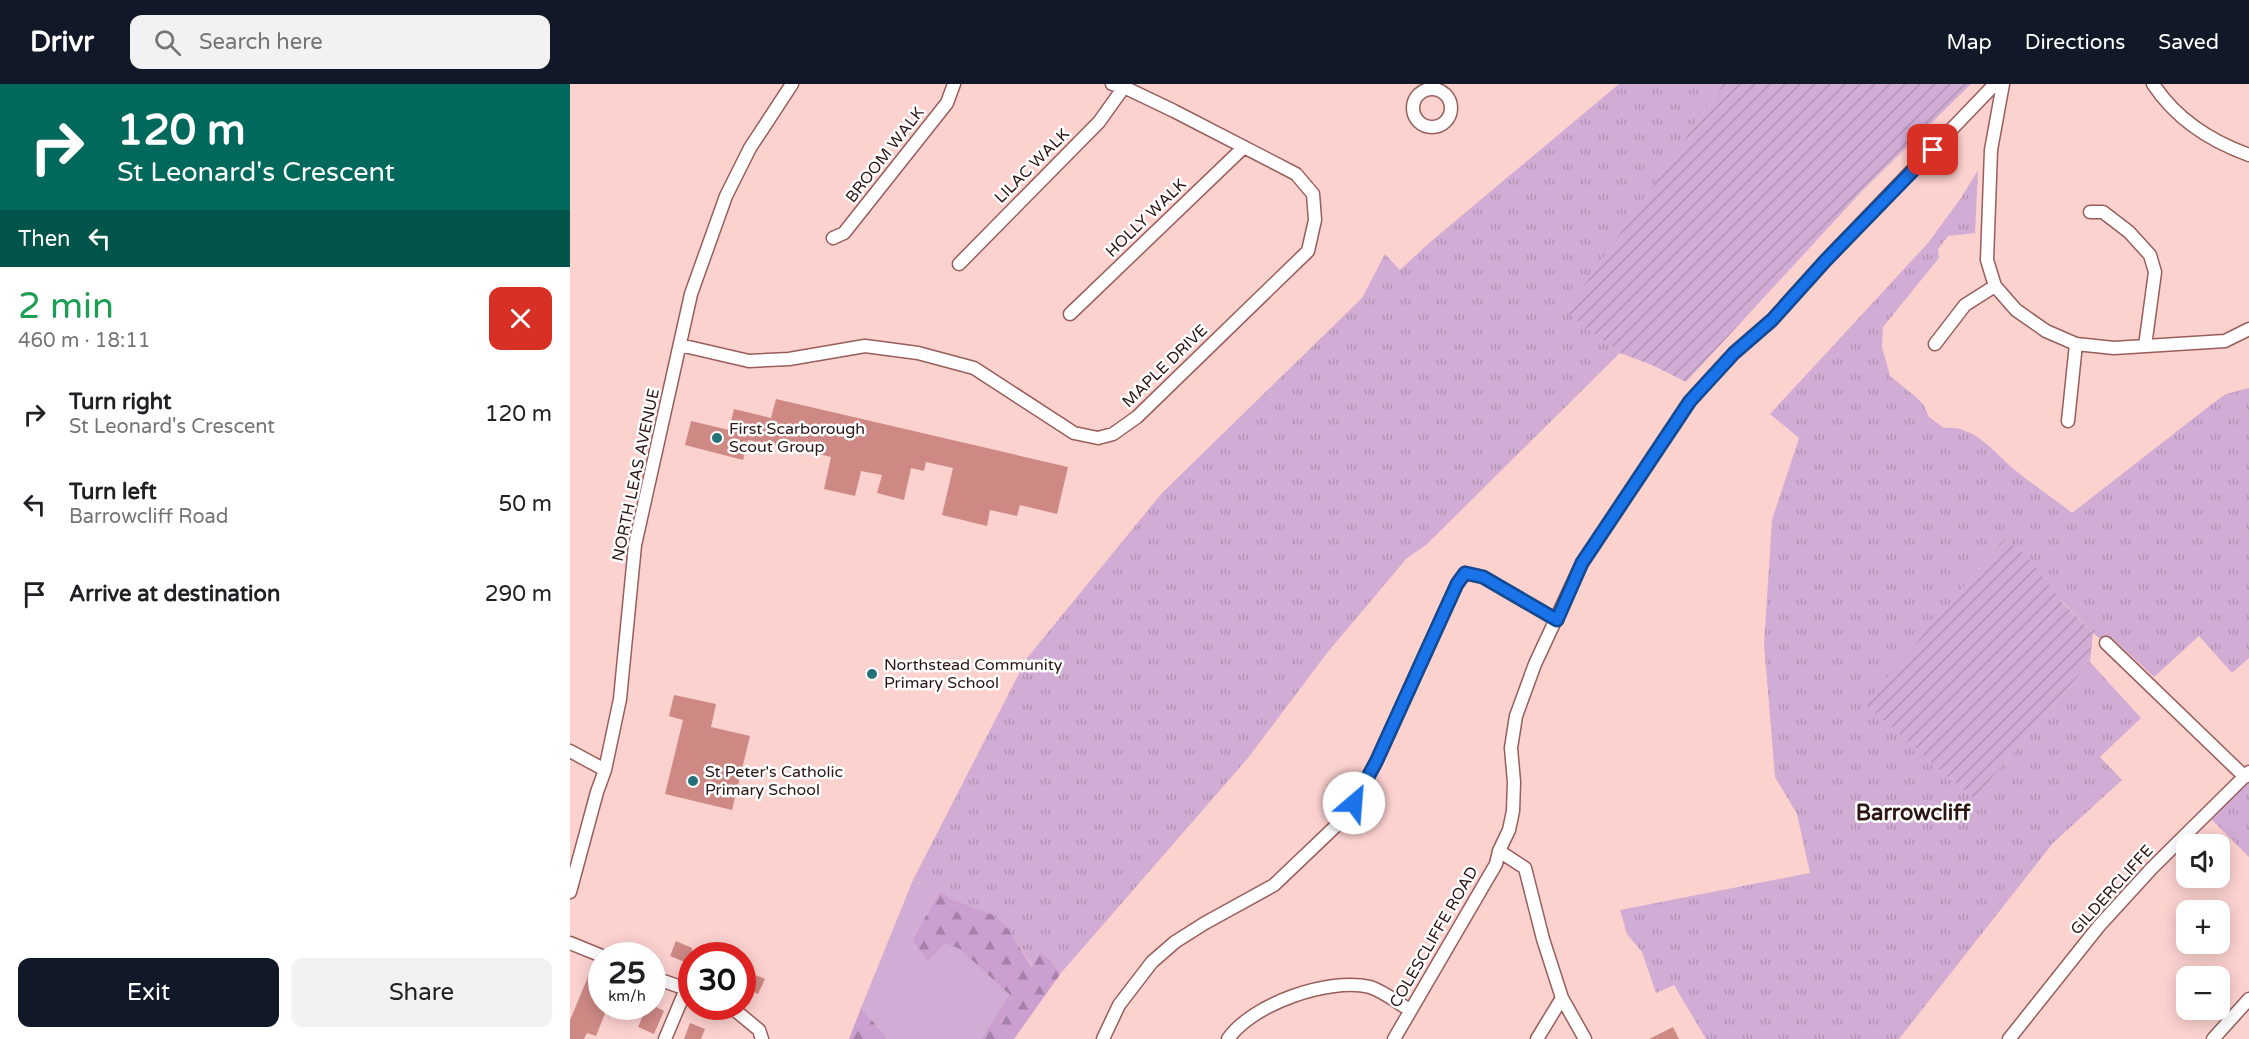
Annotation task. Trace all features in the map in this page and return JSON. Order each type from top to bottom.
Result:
[{"type":"street","name":"NORTH LEAS AVENUE","points":[[570,892],[605,770],[620,699],[635,545],[691,294],[726,196],[750,148],[792,84]]},
{"type":"street","name":"BROOM WALK","points":[[833,238],[844,233],[947,103],[954,84]]},
{"type":"street","name":"COLESCLIFFE ROAD","points":[[1394,1039],[1496,864],[1499,851],[1509,830],[1513,811],[1514,782],[1511,748],[1516,716],[1535,664],[1582,563],[1690,401],[1734,353],[1772,320],[1995,84]]},
{"type":"street","points":[[2003,84],[1991,150],[1987,260],[1995,286],[2016,310],[2046,331],[2076,344],[2114,348],[2225,341],[2249,329]]},
{"type":"street","points":[[2153,84],[2173,110],[2189,124],[2216,140],[2249,155]]},
{"type":"street","name":"MAPLE DRIVE","points":[[680,345],[719,356],[749,361],[789,359],[865,346],[918,353],[974,368],[1074,433],[1098,438],[1113,434],[1137,417],[1308,250],[1316,220],[1313,194],[1296,174],[1118,86]]},
{"type":"street","name":"LILAC WALK","points":[[959,264],[1099,122],[1118,86]]},
{"type":"street","name":"HOLLY WALK","points":[[1070,314],[1244,147]]},
{"type":"street","points":[[2090,212],[2103,212],[2129,232],[2150,255],[2155,272],[2145,346]]},
{"type":"street","points":[[1935,344],[1965,305],[1995,286]]},
{"type":"street","points":[[2068,421],[2076,344]]},
{"type":"street","points":[[1103,1039],[1119,1005],[1152,962],[1175,942],[1205,923],[1274,885],[1340,822],[1354,803],[1376,762],[1457,584],[1465,573],[1483,577],[1557,620]]},
{"type":"street","points":[[2106,643],[2247,774]]},
{"type":"street","points":[[570,751],[605,770]]},
{"type":"street","name":"GILDERCLIFFE","points":[[2009,1039],[2099,926],[2152,868],[2247,774]]},
{"type":"street","points":[[1499,851],[1525,868],[1543,939],[1562,998],[1585,1039]]},
{"type":"street","points":[[570,942],[588,950]]},
{"type":"street","points":[[1228,1039],[1260,1011],[1298,994],[1333,985],[1371,987],[1410,1010]]},
{"type":"street","points":[[1537,1039],[1562,998]]},
{"type":"street","points":[[2213,1039],[2249,999]]},
{"type":"street","points":[[665,1039],[678,1012]]},
{"type":"street","points":[[747,1020],[759,1030],[762,1039]]},
{"type":"green space","points":[[1619,84],[1723,84],[1567,311],[1620,353],[1426,545],[1407,558],[1327,653],[1248,758],[1061,973],[1041,953],[1033,967],[1009,930],[940,891],[913,880],[1027,658],[1162,493],[1362,298],[1385,254],[1400,270],[1429,243]]},
{"type":"green space","points":[[1723,84],[1971,84],[1863,190],[1686,382],[1652,365],[1620,353],[1566,312]]},
{"type":"green space","points":[[1978,170],[1975,233],[1948,236],[1938,249],[1939,258],[1883,327],[1882,347],[1890,376],[1923,404],[1929,417],[1944,428],[1965,431],[1983,441],[2022,476],[2072,513],[2226,394],[2249,388],[2249,658],[2232,673],[2199,636],[2154,677],[2112,638],[2106,643],[2093,633],[2003,540],[1866,704],[1974,799],[2090,662],[2141,718],[2100,757],[2122,780],[2053,843],[1899,1039],[1706,1039],[1674,985],[1656,993],[1642,952],[1627,934],[1620,910],[1810,873],[1797,814],[1775,777],[1764,644],[1772,520],[1799,438],[1770,414],[1928,243]]},
{"type":"green space","points":[[2004,539],[2025,554],[2063,603],[2093,633],[2090,662],[1974,799],[1865,704]]},
{"type":"green space","points":[[2249,772],[2249,857],[2230,838],[2230,834],[2226,834],[2206,814]]},
{"type":"green space","points":[[913,880],[940,891],[912,940],[928,961],[945,943],[960,949],[1009,994],[981,1039],[886,1039],[887,1037],[861,1008]]},
{"type":"green space","points":[[940,891],[951,899],[995,916],[1009,930],[1032,967],[1041,952],[1061,973],[1014,1039],[981,1039],[1009,994],[928,962],[912,940]]},
{"type":"green space","points":[[861,1008],[887,1037],[886,1039],[849,1039]]},
{"type":"building","points":[[776,399],[1068,467],[1057,514],[1020,505],[1017,516],[990,510],[987,526],[942,515],[953,468],[926,462],[924,471],[911,468],[904,500],[877,493],[882,475],[861,471],[855,496],[824,489],[831,457],[778,444],[777,446],[748,440],[743,460],[685,445],[691,421],[729,430],[734,409],[771,418]]},
{"type":"building","points":[[674,695],[716,704],[711,727],[750,736],[732,810],[665,794],[683,720],[669,716]]},
{"type":"building","points":[[676,941],[678,942],[678,959],[670,956]]},
{"type":"building","points":[[756,975],[765,979],[758,994],[756,993]]},
{"type":"building","points":[[588,977],[588,1020],[602,1020],[596,1036],[587,1033],[584,1039],[570,1039],[570,1020]]},
{"type":"building","points":[[641,1020],[660,1020],[654,1034],[638,1027]]},
{"type":"building","points":[[690,1023],[705,1029],[701,1039],[684,1039]]},
{"type":"building","points":[[1673,1027],[1679,1039],[1649,1039]]},
{"type":"place","name":"First Scarborough Scout Group","points":[[717,438]]},
{"type":"place","name":"Northstead Community Primary School","points":[[872,674]]},
{"type":"place","name":"St Peter's Catholic Primary School","points":[[693,781]]},
{"type":"district","name":"Barrowcliff","points":[[1913,813]]},
{"type":"route","points":[[1354,803],[1376,762],[1457,584],[1465,573],[1483,577],[1557,620],[1582,563],[1690,401],[1734,353],[1772,320],[1826,260],[1933,150]]}]
